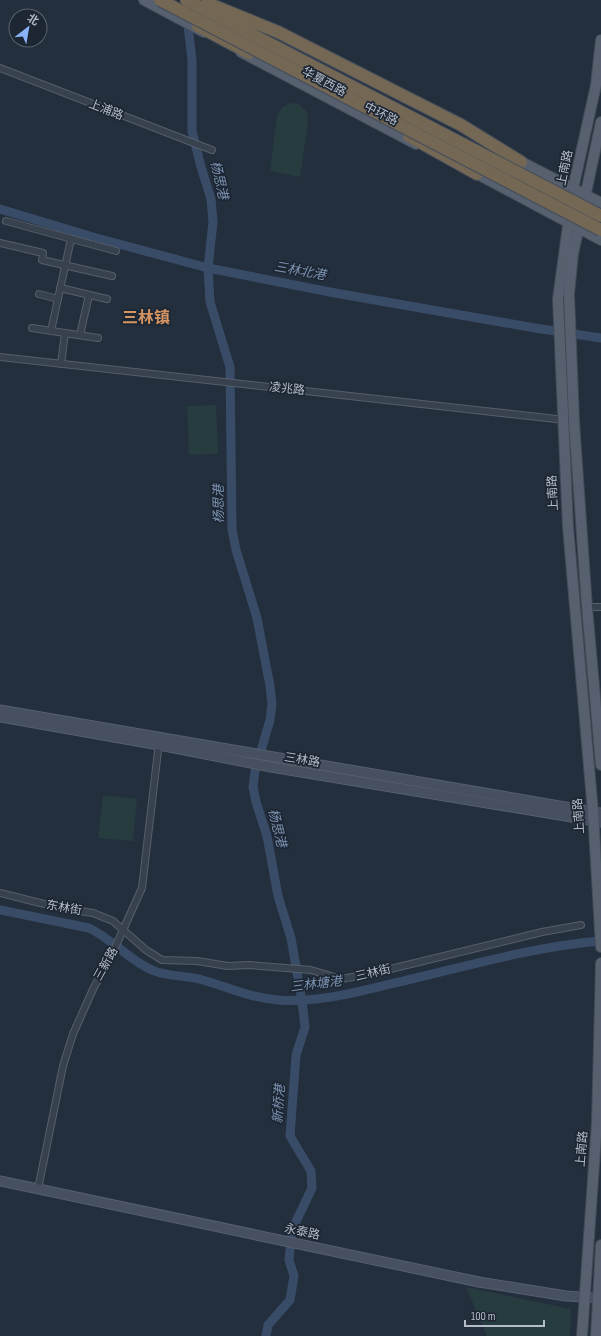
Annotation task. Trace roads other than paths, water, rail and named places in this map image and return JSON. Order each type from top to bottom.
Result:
[{"type":"highway","points":[[154,0],[213,34],[477,174]]},
{"type":"highway","name":"中环路","points":[[160,0],[601,230]]},
{"type":"highway","name":"中环路","points":[[186,0],[601,216]]},
{"type":"highway","points":[[198,0],[278,32],[461,125],[521,162]]},
{"type":"main road","name":"华夏西路","points":[[144,0],[390,132],[477,174],[601,240]]},
{"type":"main road","name":"华夏西路","points":[[203,0],[601,203]]},
{"type":"main road","name":"上南路","points":[[601,40],[596,85],[573,189],[568,222],[560,277],[559,322],[562,420],[568,527],[574,607],[597,817],[601,947]]},
{"type":"main road","points":[[601,122],[585,195],[569,294],[574,422],[587,607],[601,765]]},
{"type":"main road","name":"华夏西路","points":[[579,228],[601,237]]},
{"type":"main road","name":"三林路","points":[[0,710],[248,758],[597,817]]},
{"type":"main road","name":"三林路","points":[[0,718],[159,741]]},
{"type":"main road","name":"上南路","points":[[582,1336],[583,1297],[597,1122],[601,963]]},
{"type":"main road","name":"永泰路","points":[[0,1181],[479,1282],[537,1292],[600,1298]]},
{"type":"main road","points":[[596,1336],[600,1298],[601,1245]]},
{"type":"street","name":"上浦路","points":[[0,68],[190,143],[212,150]]},
{"type":"street","points":[[6,221],[116,251]]},
{"type":"street","points":[[51,331],[71,239]]},
{"type":"street","points":[[0,243],[43,253],[42,260],[112,276]]},
{"type":"street","points":[[60,288],[107,299]]},
{"type":"street","points":[[39,294],[58,299]]},
{"type":"street","points":[[80,335],[89,295]]},
{"type":"street","points":[[32,328],[98,338]]},
{"type":"street","points":[[62,364],[65,333]]},
{"type":"street","name":"凌兆路","points":[[0,357],[574,422]]},
{"type":"street","points":[[574,607],[601,607]]},
{"type":"street","name":"三新路","points":[[38,1189],[68,1049],[94,987],[111,957],[142,888],[159,741]]},
{"type":"street","name":"东林街","points":[[0,893],[60,908],[92,913],[113,921],[123,931]]},
{"type":"street","name":"三林街","points":[[123,931],[146,950],[162,960],[192,961],[228,966],[249,965],[311,970],[346,979],[542,932],[581,925]]},
{"type":"waterway","name":"杨思港","points":[[187,17],[192,60],[192,131],[211,199],[213,222],[208,268],[210,302],[230,367],[232,529],[236,550],[257,618],[272,704],[270,720],[255,771],[253,787],[256,802],[267,836],[278,896],[291,938],[305,1027],[296,1055],[290,1136],[311,1171],[312,1188],[292,1230],[289,1260],[294,1276],[290,1300],[268,1325],[266,1336]]},
{"type":"waterway","name":"三林北港","points":[[0,209],[93,237],[208,268],[335,293],[601,338]]},
{"type":"waterway","name":"三林塘港","points":[[0,910],[89,928],[136,961],[158,972],[199,979],[258,997],[291,1001],[344,995],[546,948],[601,941]]},
{"type":"district","name":"三林镇","points":[[146,318]]},
{"type":"water label","name":"新桥港","points":[[279,1104]]}]
